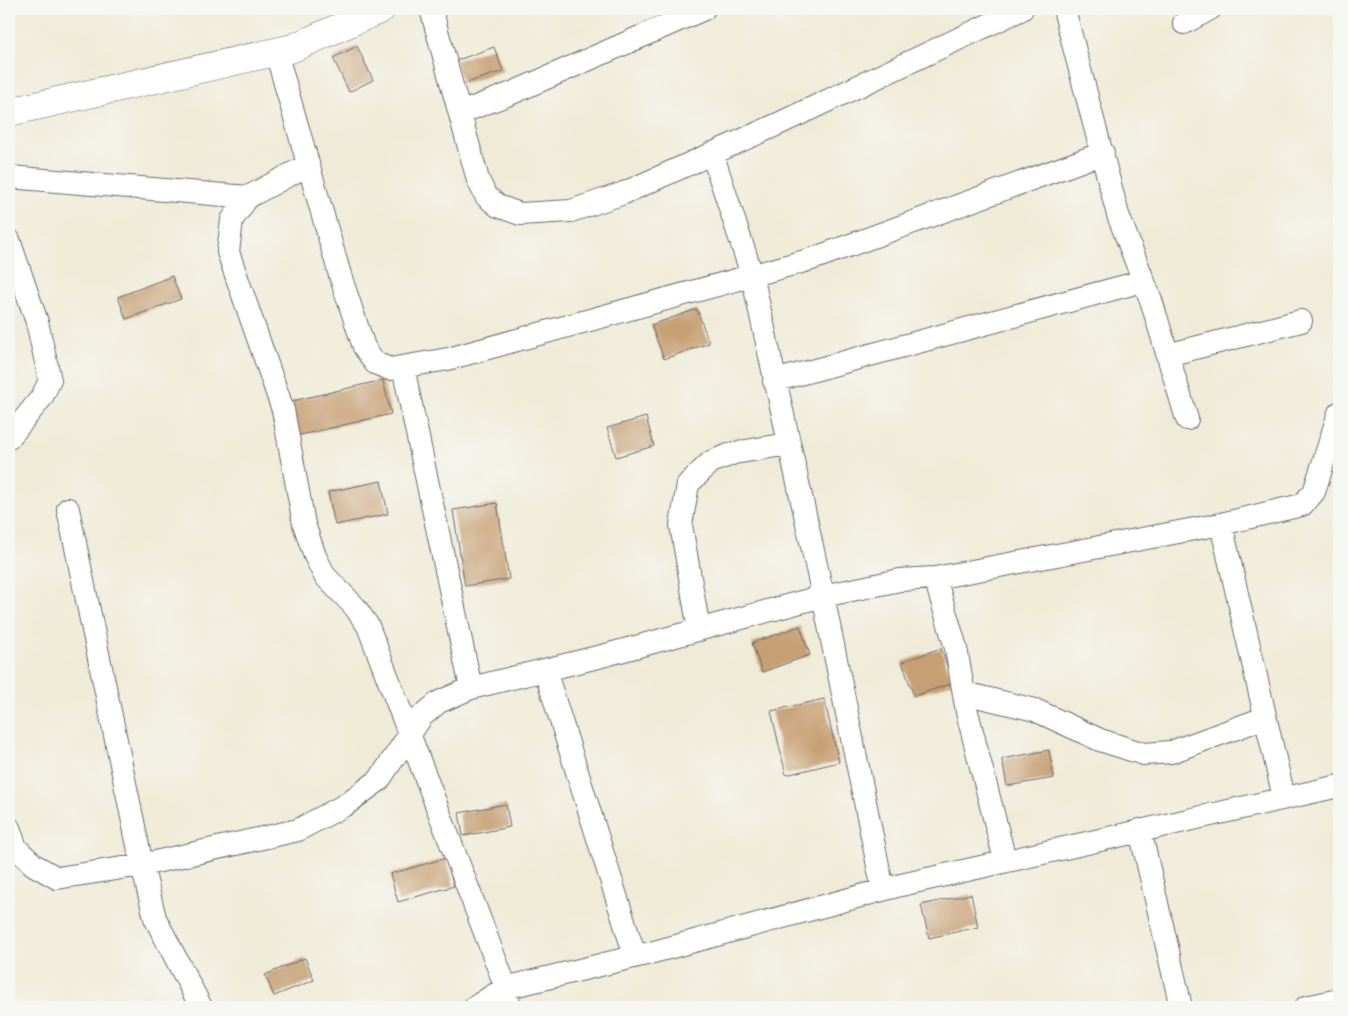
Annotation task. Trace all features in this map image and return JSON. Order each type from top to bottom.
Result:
[{"type":"street","points":[[9,112],[292,48],[381,9]]},
{"type":"street","points":[[431,9],[478,180],[486,196],[498,206],[520,214],[571,211],[624,193],[1022,9]]},
{"type":"street","points":[[460,112],[512,93],[704,9]]},
{"type":"street","points":[[1064,9],[1104,153],[1118,215],[1151,300],[1187,419]]},
{"type":"street","points":[[1184,23],[1210,9]]},
{"type":"street","points":[[276,52],[340,275],[364,347],[374,363],[390,369],[448,359],[812,258],[1104,153]]},
{"type":"street","points":[[712,153],[752,275],[823,596],[883,890]]},
{"type":"street","points":[[308,165],[248,197],[232,220],[228,252],[283,410],[304,524],[315,556],[325,576],[355,607],[368,626],[508,997]]},
{"type":"street","points":[[9,178],[248,197]]},
{"type":"street","points":[[9,240],[37,322],[50,380],[42,397],[9,438]]},
{"type":"street","points":[[774,381],[1143,281]]},
{"type":"street","points":[[1167,355],[1301,321]]},
{"type":"street","points":[[403,367],[471,688]]},
{"type":"street","points":[[9,828],[16,848],[15,860],[34,865],[57,878],[142,865],[298,830],[345,805],[379,780],[422,716],[439,702],[471,688],[546,670],[823,596],[900,580],[936,578],[1221,524],[1302,505],[1314,492],[1339,413]]},
{"type":"street","points":[[699,630],[681,525],[688,484],[711,462],[734,453],[788,444]]},
{"type":"street","points":[[68,508],[142,865],[155,918],[201,1007]]},
{"type":"street","points":[[1221,524],[1264,718],[1284,798]]},
{"type":"street","points":[[936,578],[956,648],[964,693],[1005,860]]},
{"type":"street","points":[[546,670],[635,956]]},
{"type":"street","points":[[964,693],[1035,710],[1100,740],[1144,754],[1171,752],[1264,718]]},
{"type":"street","points":[[475,1007],[635,956],[883,890],[1005,860],[1339,786]]},
{"type":"street","points":[[1140,830],[1181,1007]]},
{"type":"street","points":[[1306,1007],[1339,1000]]},
{"type":"building","points":[[651,9],[665,9],[654,14]]},
{"type":"building","points":[[357,46],[373,80],[349,92],[333,58]]},
{"type":"building","points":[[494,47],[503,71],[463,84],[455,61]]},
{"type":"building","points":[[172,276],[181,299],[126,319],[118,297]]},
{"type":"building","points":[[697,309],[709,343],[664,359],[651,325]]},
{"type":"building","points":[[383,380],[391,414],[292,437],[284,403]]},
{"type":"building","points":[[646,417],[654,446],[616,457],[607,428]]},
{"type":"building","points":[[381,481],[388,514],[335,525],[328,492]]},
{"type":"building","points":[[497,503],[509,579],[465,586],[453,510]]},
{"type":"building","points":[[800,626],[810,655],[762,672],[752,643]]},
{"type":"building","points":[[941,648],[953,683],[914,696],[902,662]]},
{"type":"building","points":[[824,699],[839,762],[786,775],[771,711]]},
{"type":"building","points":[[1049,750],[1054,778],[1007,786],[1002,759]]},
{"type":"building","points":[[506,804],[510,827],[463,836],[459,813]]},
{"type":"building","points":[[446,858],[454,886],[398,902],[390,874]]},
{"type":"building","points":[[971,894],[978,927],[929,938],[921,905]]},
{"type":"building","points":[[305,958],[314,980],[274,996],[265,975]]}]
